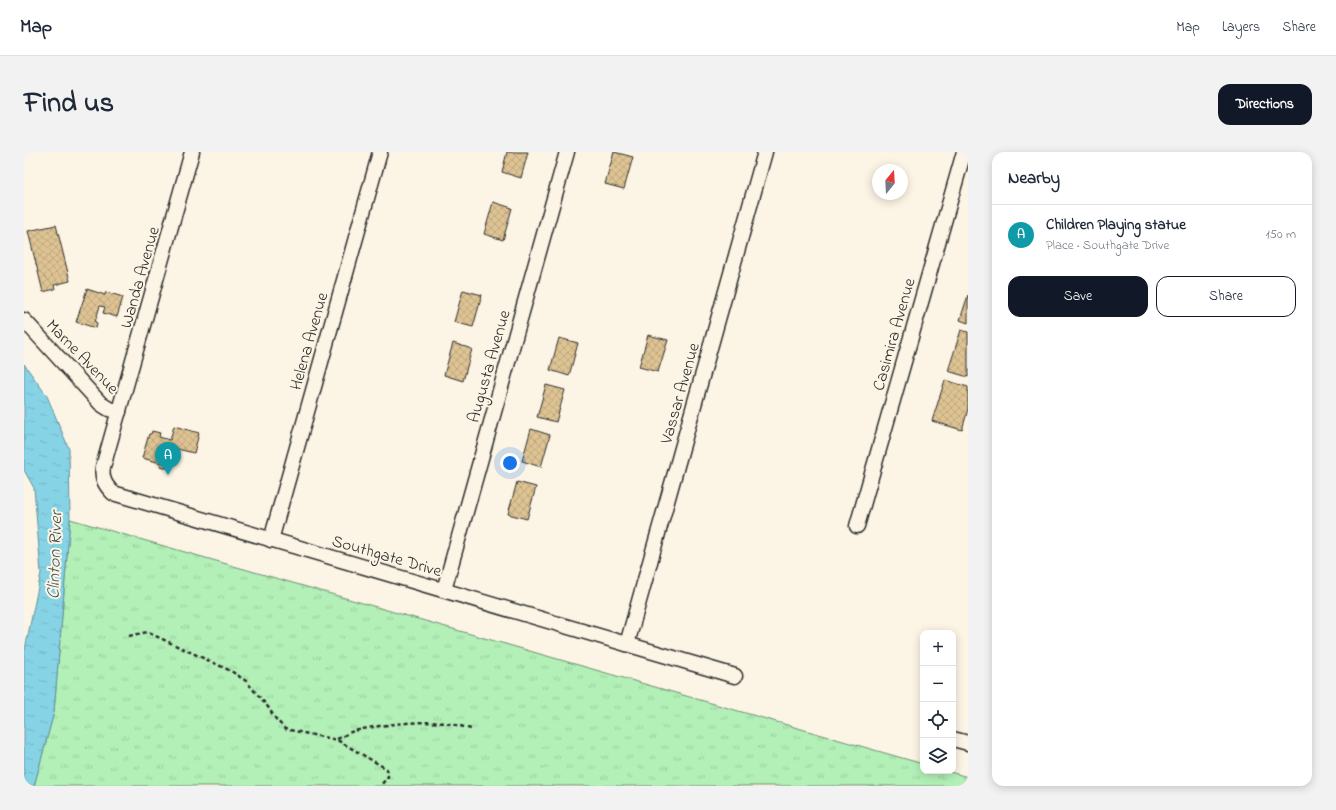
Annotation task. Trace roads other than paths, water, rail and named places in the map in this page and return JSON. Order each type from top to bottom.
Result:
[{"type":"street","name":"Wanda Avenue","points":[[119,412],[192,152]]},
{"type":"street","name":"Helena Avenue","points":[[271,540],[380,152]]},
{"type":"street","name":"Augusta Avenue","points":[[444,590],[567,152]]},
{"type":"street","name":"Vassar Avenue","points":[[627,644],[765,152]]},
{"type":"street","name":"Casimira Avenue","points":[[857,526],[964,152]]},
{"type":"street","name":"Marne Avenue","points":[[24,320],[101,404],[109,409],[119,412]]},
{"type":"street","name":"Southgate Drive","points":[[119,412],[102,475],[104,482],[113,493],[735,676]]},
{"type":"street","points":[[956,740],[968,743]]},
{"type":"water","name":"Clinton River","points":[[24,364],[47,396],[69,449],[70,519],[54,712],[34,786],[24,786],[24,654],[41,573],[34,488],[24,470]]},
{"type":"place","name":"Children Playing statue","points":[[168,475]]}]
